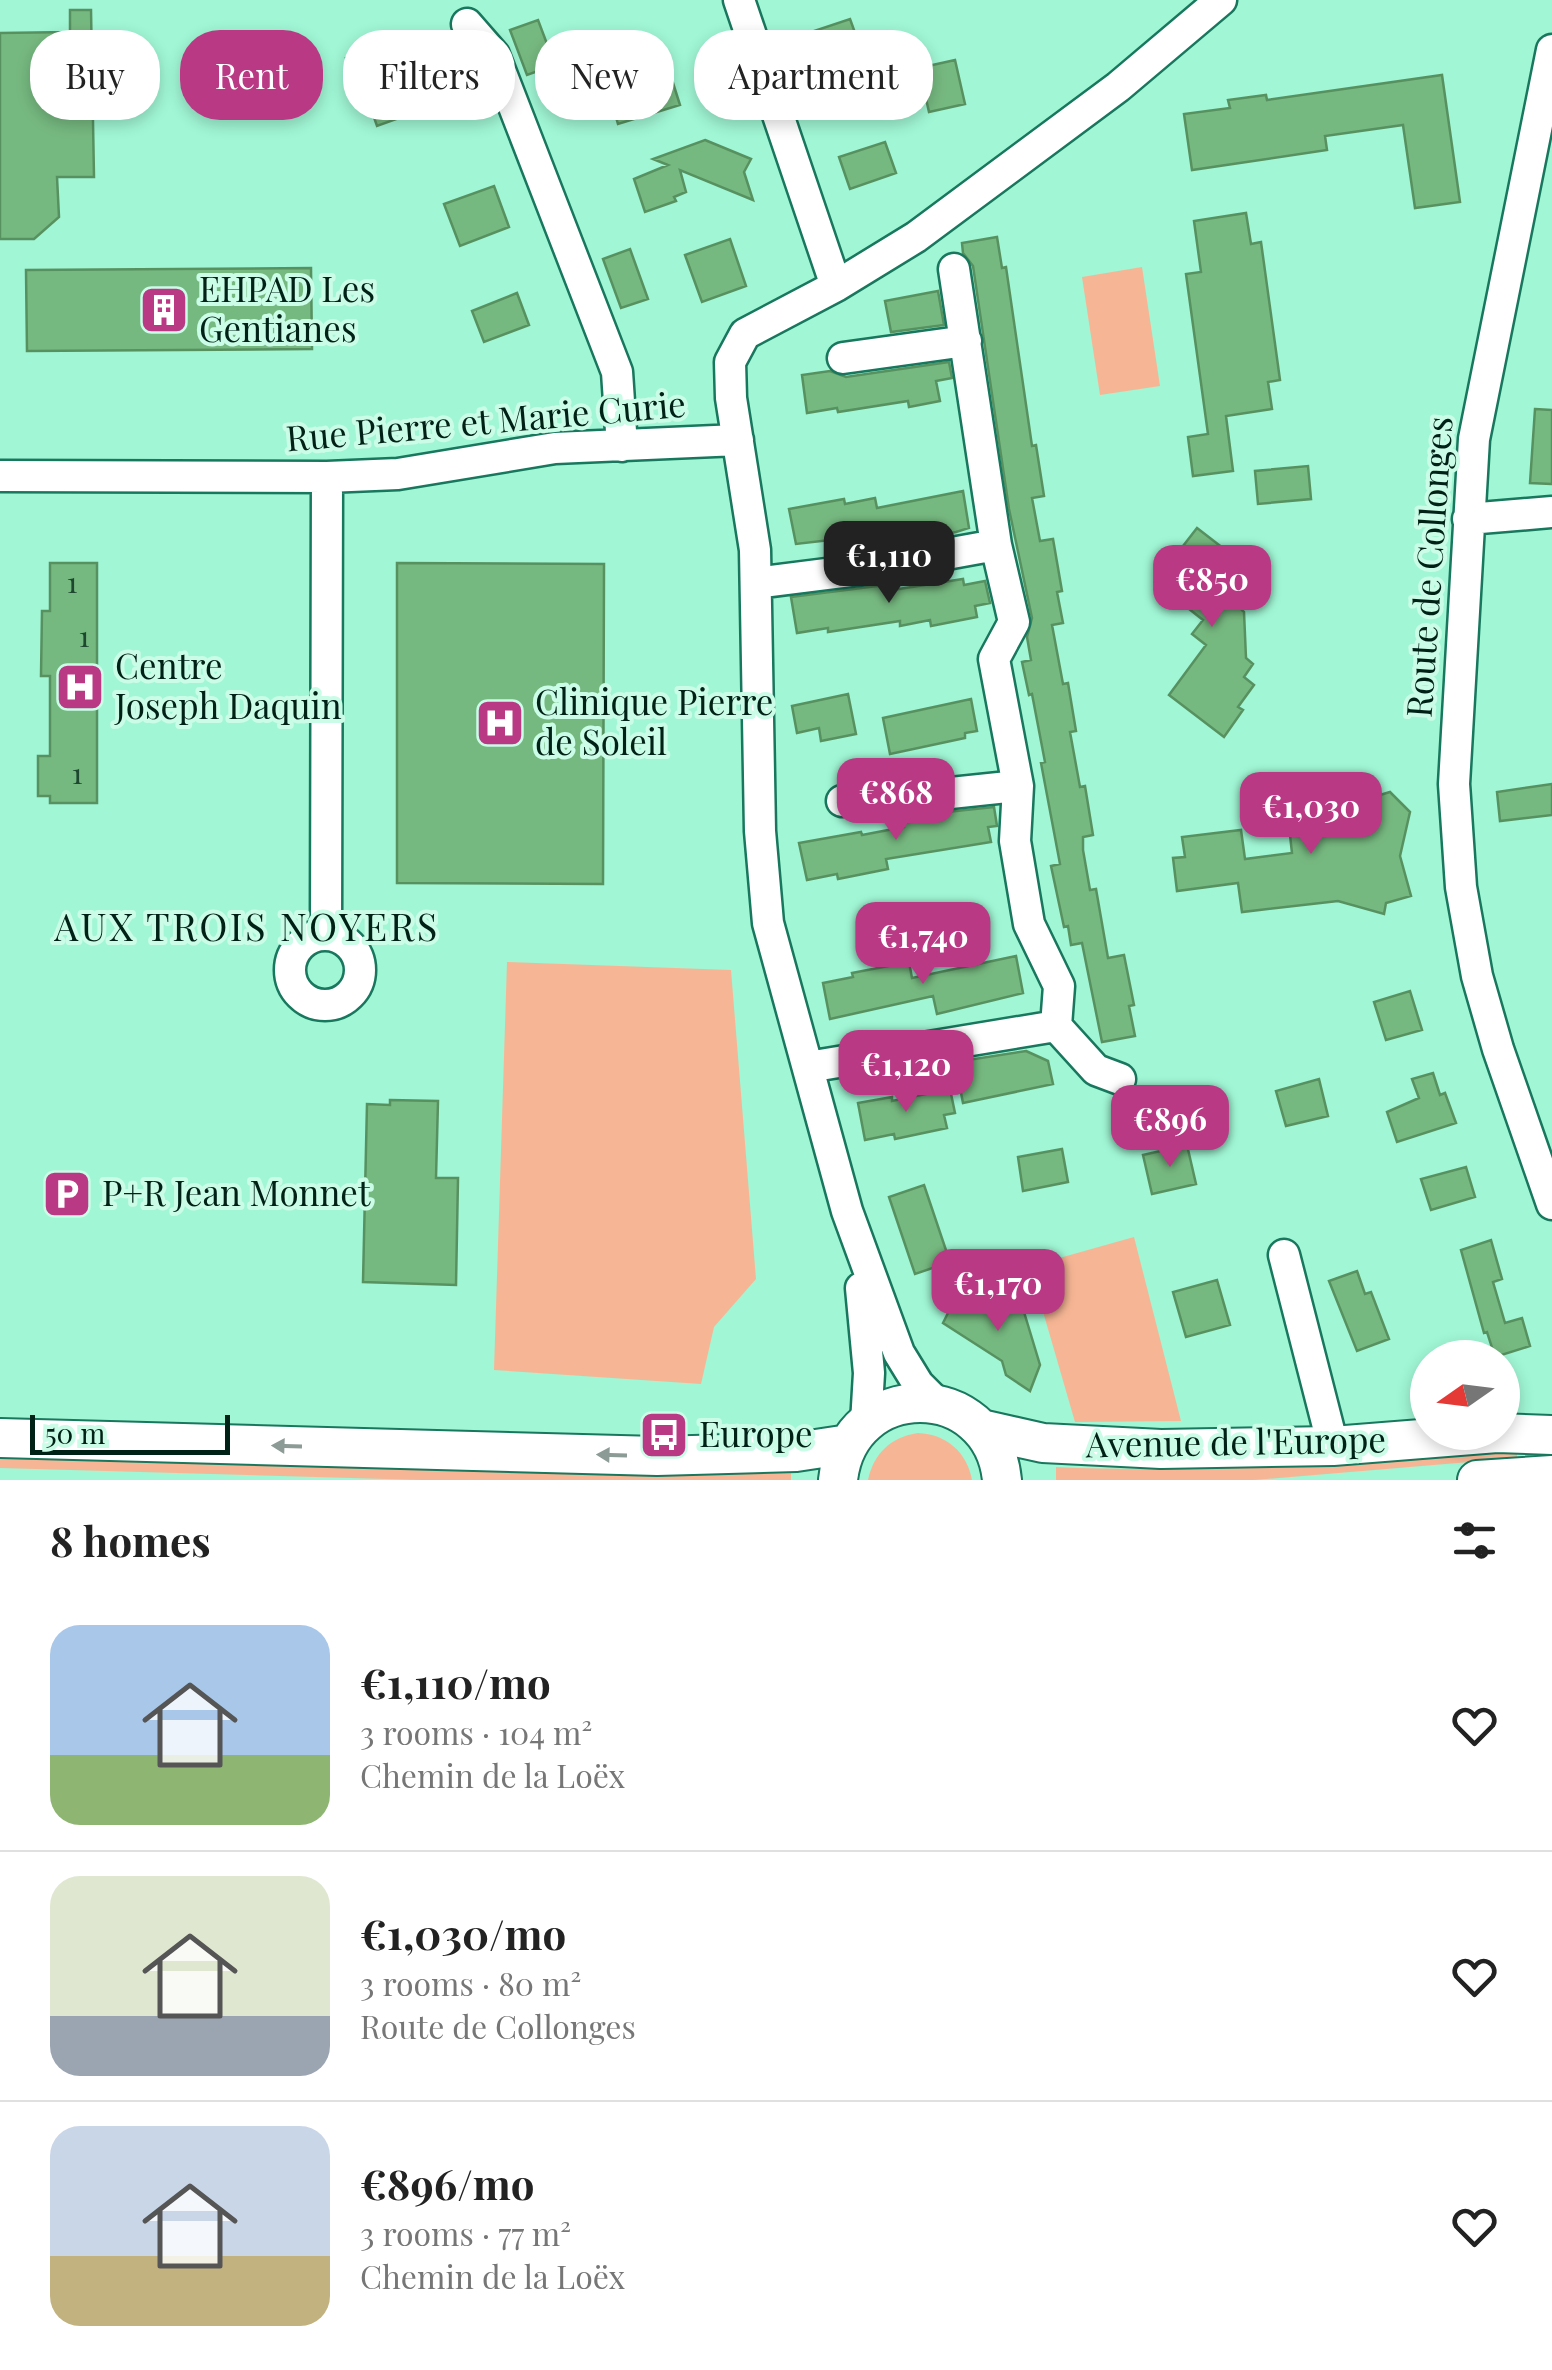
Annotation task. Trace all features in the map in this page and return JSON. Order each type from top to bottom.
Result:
[{"type":"main road","points":[[0,1438],[657,1456],[796,1452],[857,1433],[889,1408],[907,1403],[938,1404]]},
{"type":"main road","name":"Avenue de l'Europe","points":[[938,1404],[957,1411],[982,1429],[1043,1443],[1334,1446],[1410,1440]]},
{"type":"main road","points":[[982,1429],[998,1457],[1002,1480]]},
{"type":"main road","points":[[838,1480],[857,1433]]},
{"type":"main road","name":"Avenue de l'Europe","points":[[1520,1434],[1552,1435]]},
{"type":"main road","points":[[1477,1480],[1552,1475]]},
{"type":"street","points":[[740,0],[836,286]]},
{"type":"street","points":[[938,1404],[912,1375],[899,1353],[847,1211],[775,954],[764,896],[756,550],[729,378],[736,347],[745,334],[836,286],[916,237],[1182,37],[1222,0]]},
{"type":"street","points":[[467,24],[494,56],[617,372],[622,446]]},
{"type":"street","name":"Route de Collonges","points":[[1552,50],[1478,407],[1454,784],[1461,886],[1470,942],[1487,1013],[1552,1204]]},
{"type":"street","points":[[954,269],[996,545],[1014,622],[994,659],[1018,786],[1016,841],[1028,924],[1059,986],[1056,1026],[1096,1070],[1120,1079]]},
{"type":"street","points":[[843,358],[966,341]]},
{"type":"street","name":"Rue Pierre et Marie Curie","points":[[0,476],[327,477],[408,473],[555,448],[738,440]]},
{"type":"street","points":[[326,935],[327,477]]},
{"type":"street","points":[[1468,519],[1552,512]]},
{"type":"street","points":[[756,583],[858,570],[996,545]]},
{"type":"street","points":[[842,802],[888,794],[903,798],[1018,786]]},
{"type":"street","points":[[808,1067],[1056,1026]]},
{"type":"street","points":[[847,1211],[867,1330],[869,1388],[857,1433]]},
{"type":"street","points":[[1284,1256],[1334,1446]]},
{"type":"street","points":[[1520,1428],[1552,1420]]},
{"type":"shaded area","points":[[1142,267],[1160,386],[1100,395],[1082,277]]},
{"type":"shaded area","points":[[507,962],[731,970],[756,1279],[714,1327],[701,1384],[494,1370]]},
{"type":"shaded area","points":[[1134,1237],[1181,1421],[1075,1422],[1035,1284],[1056,1276],[1056,1259]]},
{"type":"shaded area","points":[[918,1433],[938,1437],[954,1446],[972,1480],[868,1480],[885,1448]]},
{"type":"shaded area","points":[[1517,1451],[1517,1458],[1254,1480],[1056,1480],[1056,1467],[1229,1468]]},
{"type":"shaded area","points":[[0,1453],[791,1473],[791,1480],[421,1480],[0,1468]]},
{"type":"building","points":[[70,10],[91,10],[91,30],[70,30]]},
{"type":"building","points":[[850,19],[854,30],[817,30]]},
{"type":"building","points":[[538,20],[542,30],[535,30],[535,72],[527,75],[515,43],[515,30],[510,30]]},
{"type":"building","points":[[0,33],[30,33],[30,120],[93,120],[94,177],[57,177],[59,217],[34,239],[0,239]]},
{"type":"building","points":[[955,60],[965,104],[933,111],[933,65]]},
{"type":"building","points":[[1442,75],[1460,202],[1415,208],[1403,125],[1325,136],[1327,150],[1192,170],[1184,114],[1230,108],[1228,100],[1266,95],[1267,100]]},
{"type":"building","points":[[705,140],[751,159],[744,172],[753,200],[680,170],[686,192],[674,197],[676,201],[645,212],[634,179],[668,165],[653,159]]},
{"type":"building","points":[[885,142],[896,173],[850,189],[839,157]]},
{"type":"building","points":[[494,186],[509,227],[460,246],[444,204]]},
{"type":"building","points":[[1246,213],[1251,244],[1261,242],[1280,380],[1268,382],[1272,409],[1226,416],[1233,471],[1193,476],[1188,437],[1208,434],[1186,274],[1201,272],[1194,221]]},
{"type":"building","points":[[997,237],[1002,268],[1006,267],[1032,446],[1036,445],[1044,496],[1032,498],[1040,541],[1053,539],[1062,591],[1057,592],[1063,623],[1052,625],[1063,684],[1068,683],[1076,731],[1070,732],[1093,835],[1083,837],[1090,890],[1096,889],[1108,958],[1124,955],[1134,1005],[1129,1006],[1135,1036],[1102,1042],[1082,943],[1071,945],[1051,866],[1060,864],[1041,763],[1045,762],[1022,662],[1031,660],[1027,637],[1032,618],[1009,509],[973,266],[963,253],[962,243]]},
{"type":"building","points":[[730,239],[746,286],[702,302],[685,255]]},
{"type":"building","points":[[630,249],[648,299],[621,308],[603,259]]},
{"type":"building","name":"EHPAD Les Gentianes","points":[[311,268],[312,349],[27,351],[26,270]]},
{"type":"building","points":[[938,291],[944,325],[891,332],[885,301]]},
{"type":"building","points":[[517,293],[529,325],[484,342],[472,311]]},
{"type":"building","points":[[949,362],[952,378],[936,381],[940,401],[909,407],[908,401],[807,413],[802,375],[830,371],[846,377]]},
{"type":"building","points":[[1535,409],[1552,410],[1552,484],[1530,483]]},
{"type":"building","points":[[1308,466],[1311,499],[1258,504],[1255,471]]},
{"type":"building","points":[[963,491],[969,528],[893,543],[891,533],[848,541],[796,544],[789,509],[875,498],[877,508]]},
{"type":"building","points":[[1197,528],[1254,572],[1232,600],[1244,612],[1246,658],[1253,664],[1244,677],[1254,685],[1224,737],[1169,695],[1206,645],[1192,634],[1203,620],[1155,582]]},
{"type":"building","name":"Centre Joseph Daquin","points":[[50,563],[97,563],[97,803],[50,803],[50,796],[38,796],[38,756],[50,756],[50,676],[41,676],[42,611],[50,611]]},
{"type":"building","name":"Clinique Pierre de Soleil","points":[[397,563],[604,564],[603,884],[397,883]]},
{"type":"building","points":[[963,579],[964,585],[985,581],[990,603],[975,606],[977,617],[931,626],[930,620],[900,626],[900,621],[797,633],[791,597],[885,585],[886,591]]},
{"type":"building","points":[[848,694],[856,734],[821,741],[819,728],[797,733],[792,706]]},
{"type":"building","points":[[971,699],[977,731],[965,733],[965,738],[890,754],[883,718]]},
{"type":"building","points":[[1552,784],[1552,815],[1500,821],[1497,792]]},
{"type":"building","points":[[1348,786],[1350,804],[1390,792],[1410,812],[1400,856],[1411,896],[1386,903],[1384,914],[1338,901],[1242,912],[1238,883],[1177,891],[1173,858],[1185,857],[1182,837],[1241,830],[1245,859],[1292,853],[1288,817],[1303,815],[1300,792]]},
{"type":"building","points":[[994,807],[997,826],[988,827],[991,842],[886,859],[888,869],[838,879],[837,874],[807,880],[799,843],[904,827],[903,823],[947,812]]},
{"type":"building","points":[[1016,956],[1023,993],[937,1014],[933,996],[830,1019],[823,983],[853,977],[852,973],[909,962],[912,978]]},
{"type":"building","points":[[1410,991],[1422,1030],[1386,1040],[1374,1002]]},
{"type":"building","points":[[1026,1051],[1048,1061],[1053,1084],[963,1103],[955,1062]]},
{"type":"building","points":[[1433,1073],[1456,1123],[1397,1142],[1387,1112],[1419,1098],[1412,1079]]},
{"type":"building","points":[[1319,1079],[1328,1116],[1286,1126],[1276,1091]]},
{"type":"building","points":[[950,1089],[955,1113],[944,1115],[947,1128],[895,1139],[894,1134],[865,1140],[858,1103],[892,1097],[892,1101]]},
{"type":"building","points":[[390,1100],[438,1101],[436,1178],[458,1178],[456,1285],[363,1282],[367,1104],[390,1105]]},
{"type":"building","points":[[1187,1145],[1196,1184],[1152,1194],[1143,1155]]},
{"type":"building","points":[[1062,1149],[1068,1182],[1023,1191],[1018,1157]]},
{"type":"building","points":[[1466,1167],[1475,1197],[1431,1210],[1421,1179]]},
{"type":"building","points":[[924,1185],[950,1262],[915,1274],[889,1197]]},
{"type":"building","points":[[1491,1240],[1502,1279],[1493,1282],[1505,1323],[1522,1318],[1530,1346],[1520,1349],[1520,1340],[1490,1340],[1484,1333],[1461,1250]]},
{"type":"building","points":[[1357,1271],[1365,1294],[1371,1292],[1389,1339],[1357,1351],[1329,1281]]},
{"type":"building","points":[[1217,1280],[1230,1325],[1186,1337],[1173,1292]]},
{"type":"building","points":[[988,1293],[1024,1312],[1040,1365],[1030,1391],[1006,1375],[1002,1361],[943,1323],[953,1303]]},
{"type":"place","name":"EHPAD Les Gentianes","points":[[164,310]]},
{"type":"place","name":"Centre Joseph Daquin","points":[[80,687]]},
{"type":"place","name":"Clinique Pierre de Soleil","points":[[500,723]]},
{"type":"place","name":"P+R Jean Monnet","points":[[67,1194]]},
{"type":"place","name":"Europe","points":[[664,1435]]},
{"type":"district","name":"AUX TROIS NOYERS","points":[[247,928]]}]
